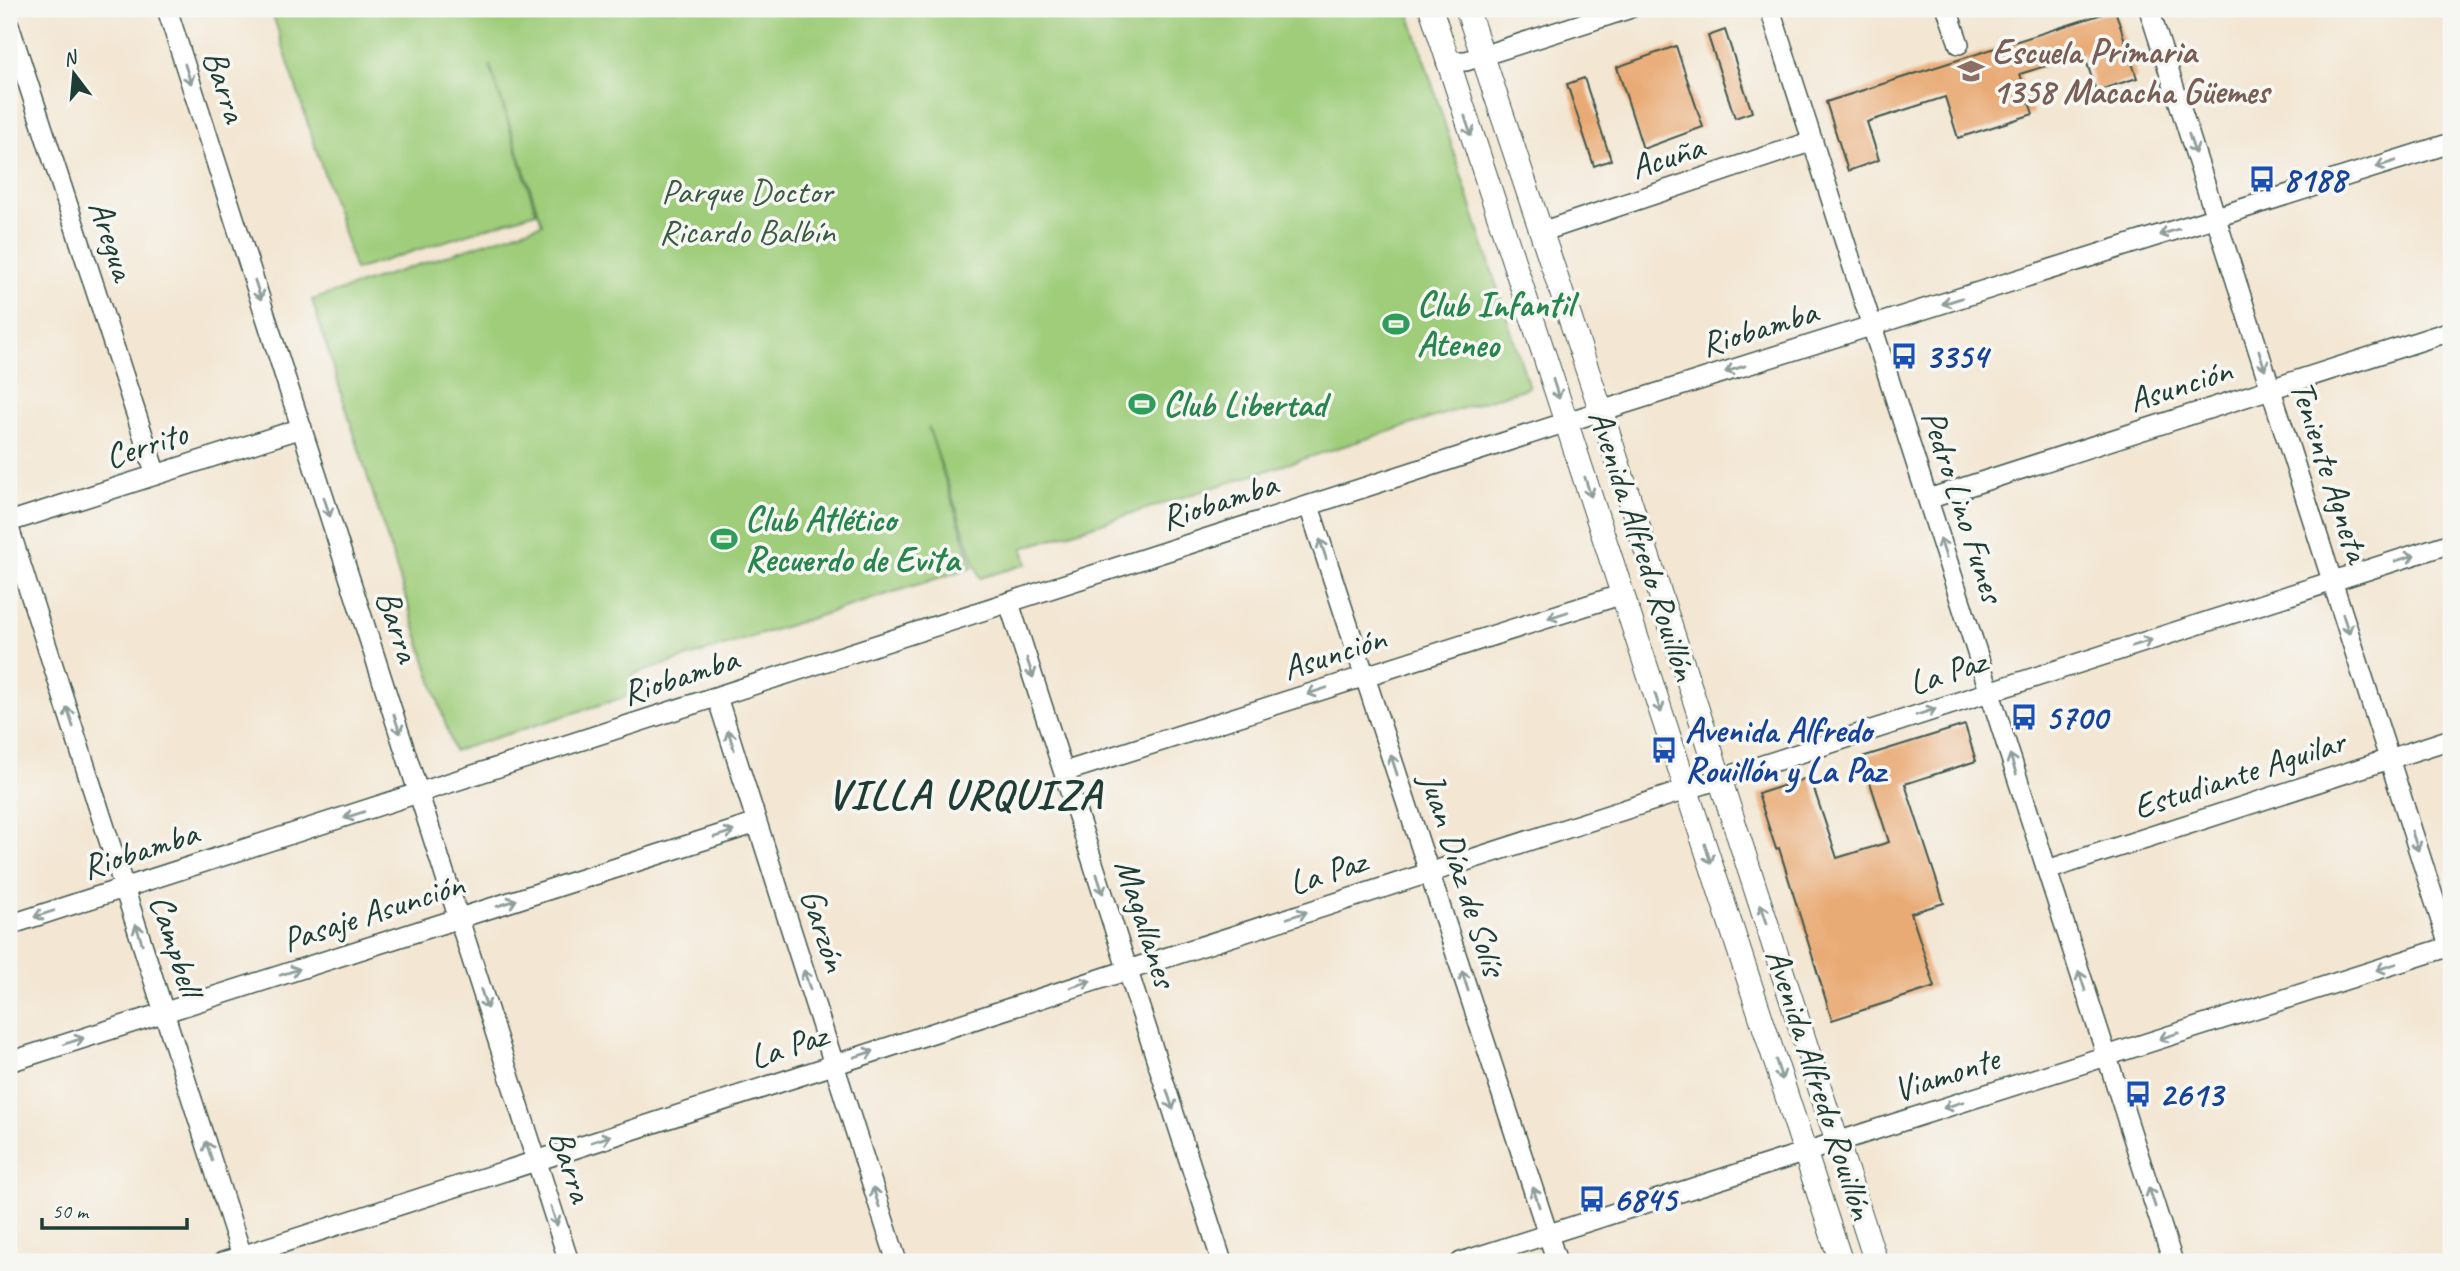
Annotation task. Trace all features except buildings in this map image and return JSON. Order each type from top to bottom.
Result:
[{"type":"street","name":"Barra","points":[[167,9],[569,1262]]},
{"type":"street","name":"Avenida Alfredo Rouillón","points":[[1431,9],[1447,61],[1721,778],[1876,1262]]},
{"type":"street","name":"Avenida Alfredo Rouillón","points":[[1467,9],[1541,232],[1623,594],[1841,1262]]},
{"type":"street","points":[[1447,61],[1466,61],[1628,9]]},
{"type":"street","name":"Pedro Lino Funes","points":[[1770,9],[2173,1262]]},
{"type":"street","points":[[1947,9],[1959,44]]},
{"type":"street","name":"Teniente Agneta","points":[[2149,9],[2451,948]]},
{"type":"street","name":"Aregua","points":[[9,25],[156,475]]},
{"type":"street","name":"Acuña","points":[[1541,232],[1812,141]]},
{"type":"street","name":"Riobamba","points":[[9,926],[1584,416],[2451,143]]},
{"type":"street","name":"Asunción","points":[[1928,499],[2451,331]]},
{"type":"street","name":"Cerrito","points":[[9,522],[302,428]]},
{"type":"street","name":"Juan Díaz de Solís","points":[[1309,506],[1557,1262]]},
{"type":"street","name":"Campbell","points":[[9,528],[244,1259]]},
{"type":"street","name":"La Paz","points":[[223,1262],[244,1259],[536,1160],[2451,543]]},
{"type":"street","name":"Asunción","points":[[1064,772],[1623,594]]},
{"type":"street","name":"Magallanes","points":[[1009,603],[1222,1262]]},
{"type":"street","name":"Garzón","points":[[717,697],[897,1262]]},
{"type":"street","name":"Estudiante Aguilar","points":[[2047,870],[2451,738]]},
{"type":"street","name":"Pasaje Asunción","points":[[9,1062],[757,823]]},
{"type":"street","name":"Viamonte","points":[[1461,1262],[2451,948]]},
{"type":"green space","name":"Parque Doctor Ricardo Balbín","points":[[271,9],[1408,9],[1529,387],[1023,548],[1027,564],[980,578],[928,426],[973,567],[632,675],[637,693],[454,751],[312,300],[542,224],[490,65],[536,212],[355,270]]},
{"type":"place","name":"Escuela Primaria 1358 Macacha Güemes","points":[[1971,71]]},
{"type":"place","name":"8188","points":[[2262,179]]},
{"type":"place","name":"Club Infantil Ateneo","points":[[1396,324]]},
{"type":"place","name":"3354","points":[[1904,356]]},
{"type":"place","name":"Club Libertad","points":[[1142,404]]},
{"type":"place","name":"Club Atlético Recuerdo de Evita","points":[[724,539]]},
{"type":"place","name":"5700","points":[[2024,717]]},
{"type":"place","name":"Avenida Alfredo Rouillón y La Paz","points":[[1664,750]]},
{"type":"place","name":"2613","points":[[2138,1094]]},
{"type":"place","name":"6845","points":[[1592,1199]]},
{"type":"district","name":"VILLA URQUIZA","points":[[965,794]]}]
